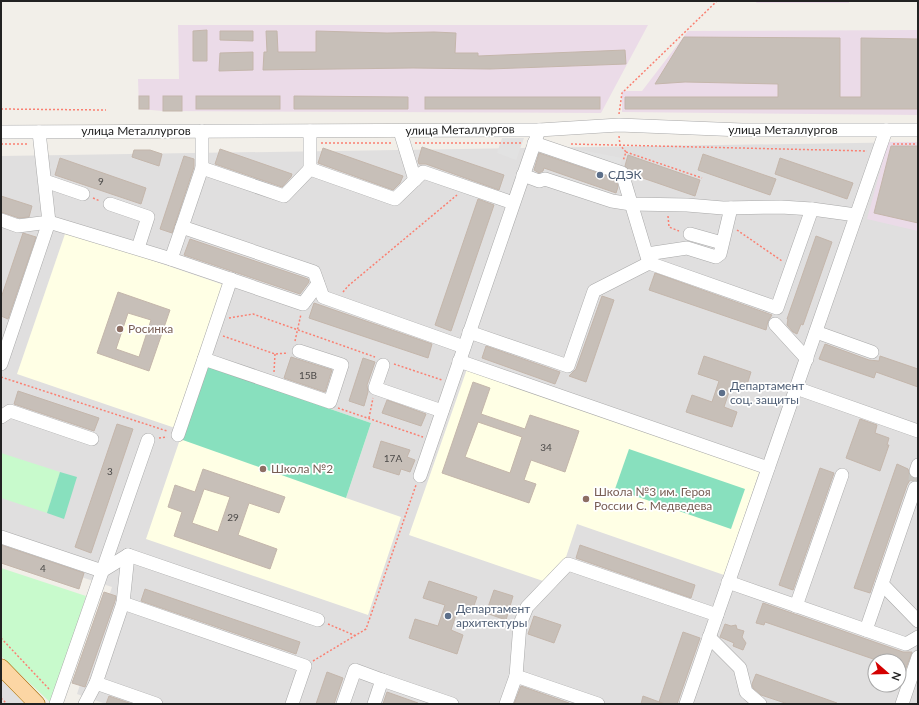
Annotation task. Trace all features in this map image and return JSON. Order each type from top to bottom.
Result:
[{"type":"main road","points":[[1,667],[37,704]]},
{"type":"street","name":"улица Металлургов","points":[[1,132],[40,138],[202,131],[310,137],[402,137],[619,125],[742,130],[918,130]]},
{"type":"street","points":[[420,476],[539,130]]},
{"type":"street","points":[[686,704],[886,130]]},
{"type":"street","points":[[171,259],[202,168],[202,131]]},
{"type":"street","points":[[202,168],[284,196],[310,170],[310,137]]},
{"type":"street","points":[[402,137],[415,180]]},
{"type":"street","points":[[1,364],[4,342],[49,222],[40,138]]},
{"type":"street","points":[[534,143],[620,172],[622,174],[648,258]]},
{"type":"street","points":[[310,170],[395,199],[423,172],[513,204]]},
{"type":"street","points":[[523,175],[539,181],[545,179],[612,201],[631,204],[667,204],[731,208],[781,206],[856,215]]},
{"type":"street","points":[[44,182],[83,194]]},
{"type":"street","points":[[110,204],[148,217],[138,248]]},
{"type":"street","points":[[469,332],[568,366],[594,291],[648,258],[687,248],[716,257],[720,254],[731,208]]},
{"type":"street","points":[[648,258],[777,308],[812,209]]},
{"type":"street","points":[[1,220],[18,226],[49,222],[138,248],[303,304],[318,284]]},
{"type":"street","points":[[182,228],[314,272],[323,298],[464,347]]},
{"type":"street","points":[[690,234],[722,243]]},
{"type":"street","points":[[178,435],[231,280]]},
{"type":"street","points":[[775,324],[807,359]]},
{"type":"street","points":[[816,332],[872,352]]},
{"type":"street","points":[[204,359],[330,402],[342,365],[296,350]]},
{"type":"street","points":[[459,361],[768,468]]},
{"type":"street","points":[[384,362],[375,388],[442,411]]},
{"type":"street","points":[[796,388],[918,431]]},
{"type":"street","points":[[1,417],[10,411],[92,439]]},
{"type":"street","points":[[57,701],[148,440]]},
{"type":"street","points":[[796,606],[842,476]]},
{"type":"street","points":[[866,630],[917,477]]},
{"type":"street","points":[[1,537],[102,571]]},
{"type":"street","points":[[102,571],[128,555]]},
{"type":"street","points":[[85,704],[96,683],[123,604],[128,555]]},
{"type":"street","points":[[128,555],[318,620]]},
{"type":"street","points":[[506,704],[516,676],[520,624],[527,607],[568,564],[717,615]]},
{"type":"street","points":[[728,582],[906,644],[918,637]]},
{"type":"street","points":[[882,584],[918,621]]},
{"type":"street","points":[[123,604],[305,666],[292,704]]},
{"type":"street","points":[[709,637],[740,668],[746,692],[758,704]]},
{"type":"street","points":[[902,704],[918,658]]},
{"type":"street","points":[[343,704],[355,670],[452,704]]},
{"type":"street","points":[[516,676],[598,704]]},
{"type":"street","points":[[374,704],[382,680]]},
{"type":"street","points":[[96,683],[156,704]]},
{"type":"path","points":[[702,178],[626,152],[620,145],[618,110],[622,93],[717,1]]},
{"type":"path","points":[[1,109],[106,110]]},
{"type":"path","points":[[310,137],[402,137],[534,143]]},
{"type":"path","points":[[1,144],[40,138]]},
{"type":"path","points":[[565,143],[879,151],[891,144],[918,144]]},
{"type":"path","points":[[620,172],[626,152]]},
{"type":"path","points":[[338,303],[343,290],[466,187]]},
{"type":"path","points":[[83,194],[110,204]]},
{"type":"path","points":[[667,204],[669,227],[690,234]]},
{"type":"path","points":[[727,223],[791,267]]},
{"type":"path","points":[[215,326],[274,354],[288,353],[296,350],[303,304]]},
{"type":"path","points":[[215,326],[253,314],[384,362],[452,383]]},
{"type":"path","points":[[273,383],[274,354]]},
{"type":"path","points":[[1,377],[178,435]]},
{"type":"path","points":[[368,419],[375,388]]},
{"type":"path","points":[[330,402],[340,409],[432,440]]},
{"type":"path","points":[[148,440],[178,435]]},
{"type":"path","points":[[305,666],[366,629],[420,476]]},
{"type":"path","points":[[318,620],[356,636]]},
{"type":"path","points":[[1,638],[57,701]]},
{"type":"path","points":[[1,698],[7,704]]},
{"type":"shaded area","points":[[757,1],[849,1],[849,3],[756,3]]},
{"type":"shaded area","points":[[178,25],[648,25],[601,113],[163,111],[139,109],[138,79],[179,79]]},
{"type":"shaded area","points":[[918,30],[918,115],[622,112],[622,91],[642,91],[688,31]]},
{"type":"shaded area","points":[[502,138],[524,138],[516,160],[497,153]]},
{"type":"shaded area","points":[[540,142],[622,158],[618,170]]},
{"type":"shaded area","points":[[888,142],[918,142],[918,231],[867,219]]},
{"type":"shaded area","points":[[918,142],[918,704],[106,704],[77,694],[112,587],[1,551],[1,156]]},
{"type":"shaded area","name":"Росинка","points":[[66,231],[224,285],[175,428],[17,374]]},
{"type":"shaded area","name":"Школа №2","points":[[205,366],[371,423],[346,498],[401,517],[368,615],[146,539]]},
{"type":"shaded area","name":"Школа №3 им. Героя России С. Медведева","points":[[467,369],[760,470],[724,575],[577,524],[564,563],[546,582],[409,535]]},
{"type":"shaded area","points":[[1,679],[24,704],[1,704]]},
{"type":"green space","points":[[205,366],[371,423],[346,498],[180,439]]},
{"type":"green space","points":[[629,449],[745,489],[731,529],[615,489]]},
{"type":"green space","points":[[1,453],[60,472],[47,513],[1,498]]},
{"type":"green space","points":[[60,472],[77,477],[64,519],[47,513]]},
{"type":"green space","points":[[1,568],[86,596],[52,704],[1,656]]},
{"type":"building","points":[[207,30],[207,61],[193,61],[193,31]]},
{"type":"building","points":[[220,31],[253,31],[253,41],[220,40]]},
{"type":"building","points":[[266,31],[277,31],[278,52],[316,52],[316,31],[387,33],[434,32],[456,33],[455,53],[478,53],[478,56],[625,50],[626,64],[490,69],[413,68],[263,70],[264,52],[267,52]]},
{"type":"building","points":[[684,37],[840,38],[840,97],[861,97],[861,38],[918,39],[918,109],[625,109],[625,97],[778,97],[778,84],[685,82],[655,84]]},
{"type":"building","points":[[253,52],[253,70],[219,71],[220,53]]},
{"type":"building","points":[[139,96],[149,96],[149,109],[139,109]]},
{"type":"building","points":[[163,96],[182,96],[182,111],[163,111]]},
{"type":"building","points":[[196,96],[280,96],[280,109],[196,109]]},
{"type":"building","points":[[294,96],[408,97],[408,109],[294,109]]},
{"type":"building","points":[[425,97],[600,97],[600,109],[425,109]]},
{"type":"building","points":[[891,146],[918,146],[918,223],[874,213]]},
{"type":"building","points":[[422,147],[504,175],[499,190],[426,164],[419,164],[418,161]]},
{"type":"building","points":[[323,148],[403,176],[400,183],[393,190],[318,163]]},
{"type":"building","points":[[220,149],[292,174],[291,177],[282,187],[215,164]]},
{"type":"building","points":[[134,150],[150,150],[162,154],[159,166],[132,157]]},
{"type":"building","points":[[539,153],[616,179],[618,187],[616,193],[544,168],[543,171],[539,173],[534,170]]},
{"type":"building","points":[[703,154],[776,179],[770,195],[698,170]]},
{"type":"building","points":[[628,155],[700,180],[695,196],[631,174],[625,166]]},
{"type":"building","points":[[184,156],[194,159],[194,167],[172,233],[160,229]]},
{"type":"building","points":[[60,158],[146,188],[141,204],[55,175]]},
{"type":"building","points":[[780,158],[853,183],[847,199],[775,174]]},
{"type":"building","points":[[1,196],[32,206],[29,217],[19,218],[1,212]]},
{"type":"building","points":[[478,199],[494,205],[451,331],[435,325]]},
{"type":"building","points":[[23,233],[36,237],[8,319],[1,316],[1,298]]},
{"type":"building","points":[[816,236],[832,242],[803,325],[801,324],[797,334],[787,325],[787,319]]},
{"type":"building","points":[[190,239],[308,279],[309,282],[300,294],[184,255]]},
{"type":"building","points":[[655,273],[772,315],[768,321],[766,330],[649,290]]},
{"type":"building","points":[[118,292],[170,310],[149,371],[97,353]],"holes":[[[128,313],[151,320],[139,357],[116,349]]]},
{"type":"building","points":[[602,296],[614,300],[586,382],[569,376],[576,369]]},
{"type":"building","points":[[314,303],[432,344],[428,358],[309,318]]},
{"type":"building","points":[[825,344],[869,360],[879,361],[880,356],[918,369],[918,387],[876,372],[874,378],[819,359]]},
{"type":"building","points":[[486,346],[560,372],[555,384],[482,358]]},
{"type":"building","name":"Департамент соц. защиты","points":[[704,356],[751,372],[745,391],[731,386],[724,407],[737,412],[732,427],[686,412],[692,395],[712,402],[719,381],[698,374]]},
{"type":"building","points":[[291,357],[332,370],[325,392],[284,378]]},
{"type":"building","points":[[363,358],[375,362],[367,385],[368,392],[364,406],[349,401]]},
{"type":"building","points":[[473,382],[490,388],[481,414],[525,429],[530,415],[579,431],[565,472],[531,460],[524,480],[536,484],[529,503],[442,473]],"holes":[[[478,422],[522,437],[510,473],[465,457]]]},
{"type":"building","points":[[18,391],[99,418],[94,431],[14,404]]},
{"type":"building","points":[[387,400],[426,414],[421,426],[382,413]]},
{"type":"building","points":[[860,419],[877,425],[875,433],[889,438],[887,445],[889,445],[880,471],[846,458]]},
{"type":"building","points":[[117,424],[133,429],[91,553],[75,547]]},
{"type":"building","points":[[381,441],[410,450],[407,457],[415,460],[410,472],[401,469],[399,475],[373,467]]},
{"type":"building","points":[[897,464],[908,469],[910,476],[918,479],[918,481],[910,480],[907,485],[870,593],[854,588]]},
{"type":"building","points":[[820,468],[834,473],[793,590],[779,585]]},
{"type":"building","points":[[203,469],[285,497],[279,513],[249,503],[238,535],[277,549],[270,569],[174,536],[182,512],[168,507],[175,485],[195,492]],"holes":[[[204,489],[230,497],[218,532],[192,523]]]},
{"type":"building","points":[[1,545],[84,573],[79,589],[1,563]]},
{"type":"building","points":[[580,545],[695,585],[691,598],[576,558]]},
{"type":"building","name":"Департамент архитектуры","points":[[429,581],[477,597],[471,614],[458,609],[451,630],[463,635],[457,654],[409,638],[415,619],[438,626],[445,605],[423,598]]},
{"type":"building","points":[[145,589],[300,642],[296,654],[141,601]]},
{"type":"building","points":[[494,590],[513,596],[506,620],[486,613]]},
{"type":"building","points":[[104,592],[116,596],[115,601],[85,687],[72,683]]},
{"type":"building","points":[[763,603],[903,652],[912,652],[907,665],[907,653],[867,653],[867,657],[765,622],[764,625],[756,623]]},
{"type":"building","points":[[534,616],[561,625],[554,643],[528,634]]},
{"type":"building","points":[[725,624],[731,626],[736,625],[737,629],[744,631],[742,637],[746,643],[743,650],[733,646],[734,643],[720,637]]},
{"type":"building","points":[[683,632],[700,638],[677,704],[666,704],[659,702]]},
{"type":"building","points":[[327,672],[343,678],[334,704],[316,704]]},
{"type":"building","points":[[756,674],[837,703],[788,704],[761,695],[753,688],[752,684]]},
{"type":"building","points":[[521,686],[569,703],[569,704],[514,704]]},
{"type":"building","points":[[387,692],[418,703],[418,704],[383,704]]},
{"type":"building","points":[[109,696],[132,704],[106,704]]},
{"type":"building","points":[[643,696],[662,703],[662,704],[641,704]]},
{"type":"tunnel","points":[[915,481],[916,471]]},
{"type":"place","name":"СДЭК","points":[[600,175]]},
{"type":"place","name":"Росинка","points":[[120,329]]},
{"type":"place","name":"Департамент соц. защиты","points":[[722,393]]},
{"type":"place","name":"Школа №2","points":[[263,469]]},
{"type":"place","name":"Школа №3 им. Героя России С. Медведева","points":[[586,499]]},
{"type":"place","name":"Департамент архитектуры","points":[[448,616]]}]
